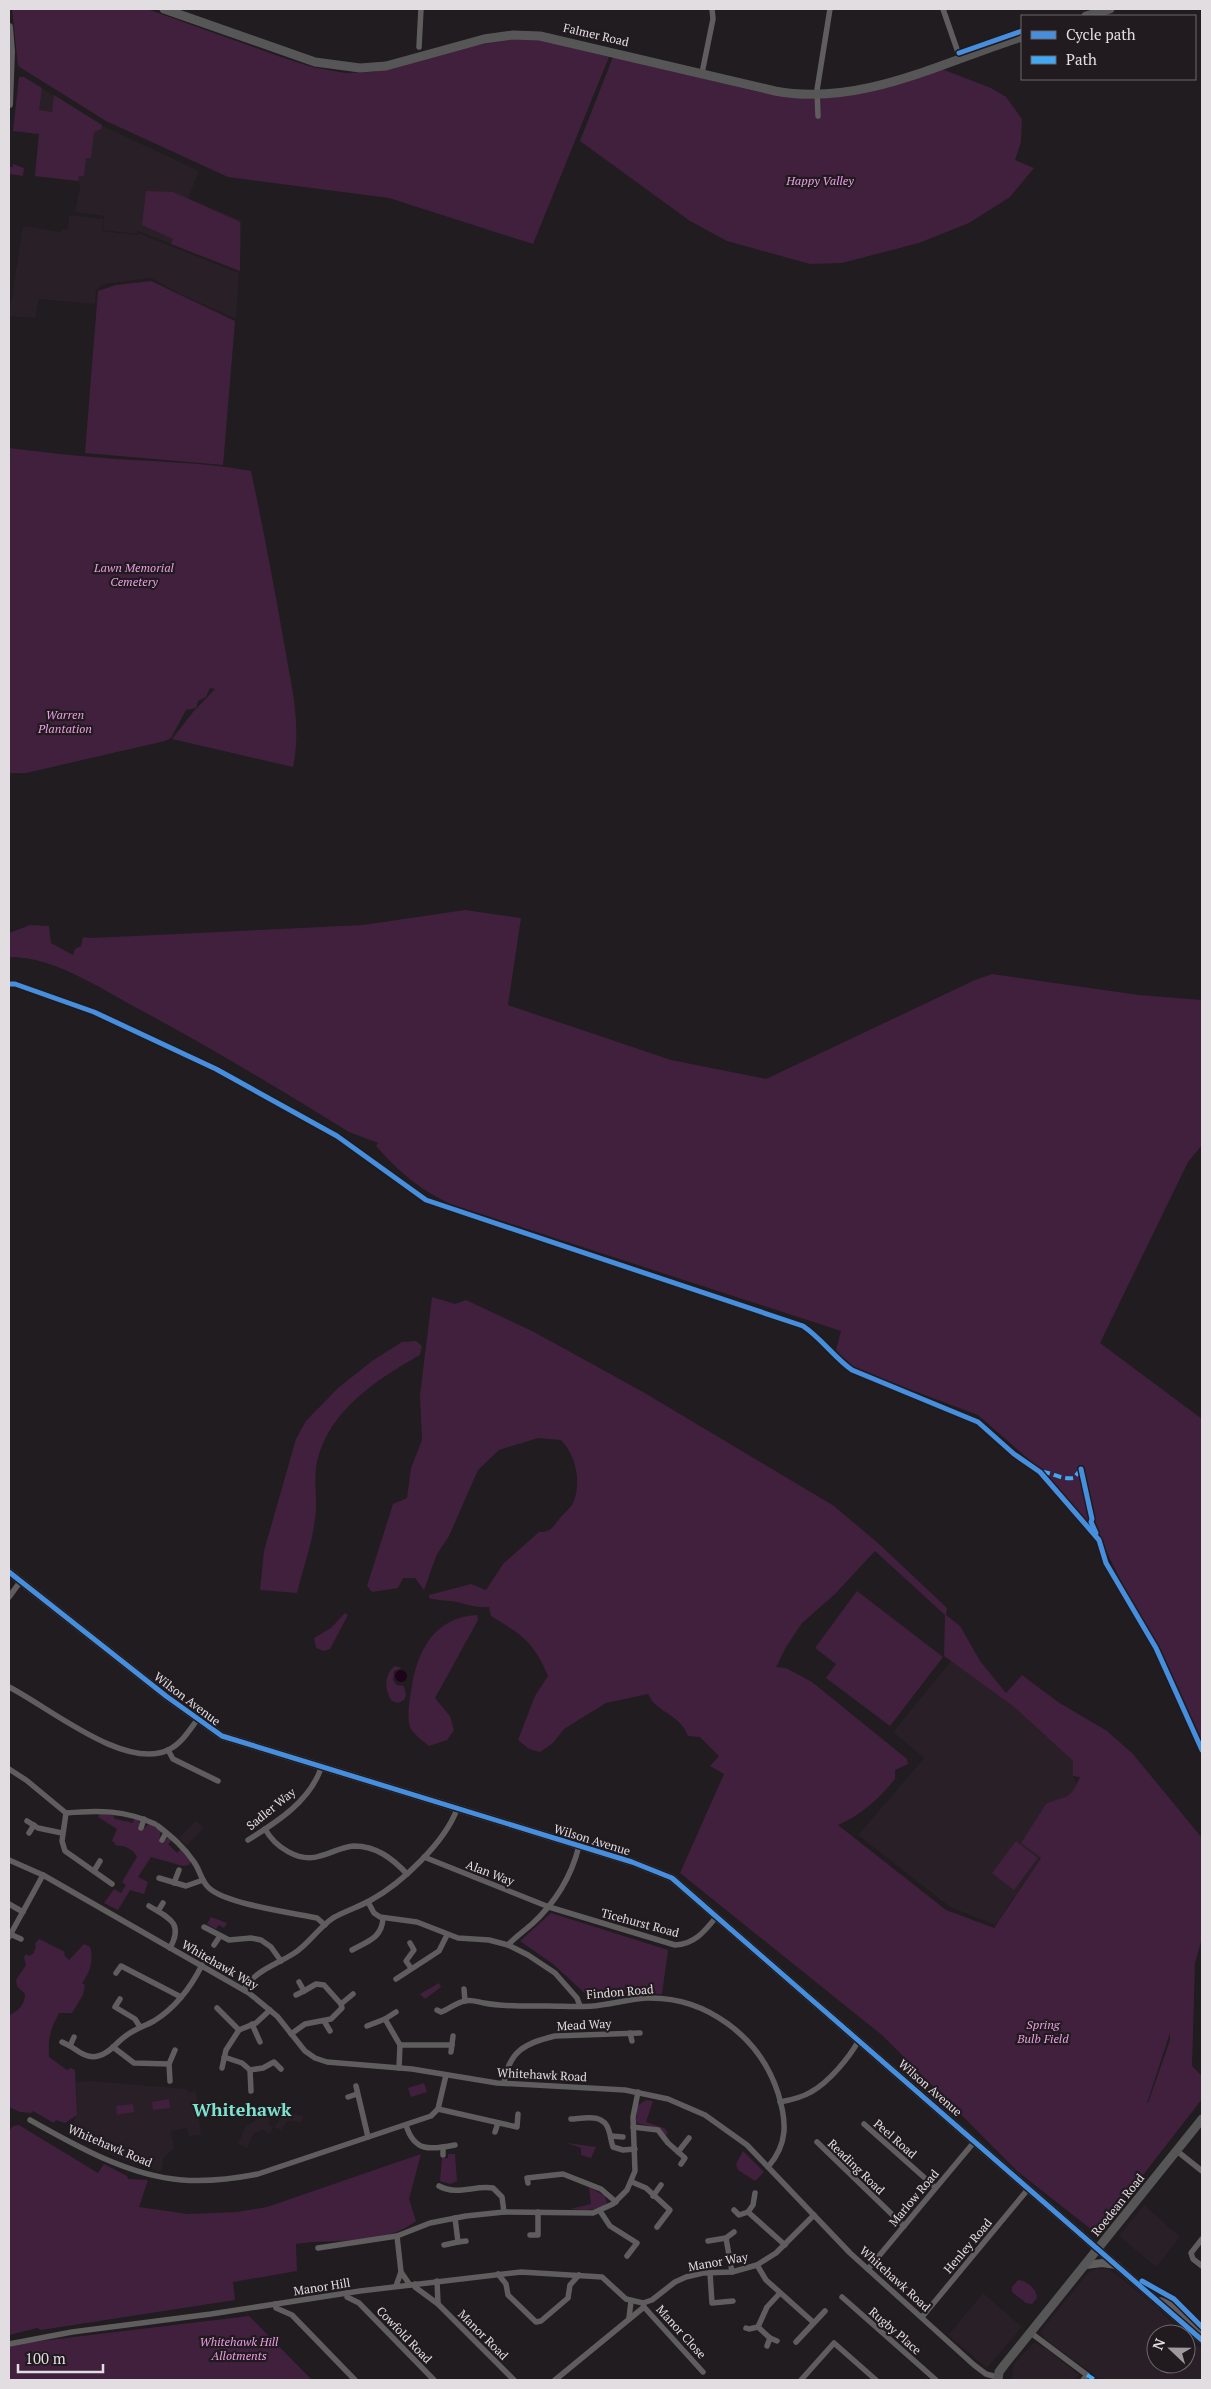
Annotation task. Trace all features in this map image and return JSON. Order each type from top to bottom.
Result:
[{"type":"main road","name":"Falmer Road","points":[[164,9],[305,59],[336,66],[360,68],[386,66],[478,40],[527,35],[580,44],[787,93],[817,94],[864,89],[1021,36]]},
{"type":"main road","points":[[1089,15],[1110,9]]},
{"type":"main road","name":"Roedean Road","points":[[998,2378],[1000,2370],[1202,2119]]},
{"type":"street","points":[[419,47],[421,9]]},
{"type":"street","points":[[702,73],[713,20],[712,9]]},
{"type":"street","points":[[818,116],[817,94],[830,9]]},
{"type":"street","points":[[943,9],[960,58]]},
{"type":"street","points":[[9,27],[9,104]]},
{"type":"street","name":"Wilson Avenue","points":[[9,1572],[197,1720],[226,1738],[580,1846],[667,1875],[717,1916],[1158,2300]]},
{"type":"street","points":[[9,1597],[20,1582]]},
{"type":"street","points":[[9,1687],[102,1742],[136,1752],[152,1754],[168,1750],[181,1741],[197,1720]]},
{"type":"street","points":[[168,1750],[173,1759],[209,1781],[218,1781]]},
{"type":"street","name":"Sadler Way","points":[[242,1838],[249,1843],[302,1799],[316,1782],[322,1768]]},
{"type":"street","points":[[9,1769],[26,1780],[66,1814],[108,1811],[144,1819],[157,1825],[186,1851],[196,1866],[202,1880],[212,1890],[224,1896],[290,1914],[315,1918],[325,1925]]},
{"type":"street","points":[[244,1989],[253,1977],[298,1950],[336,1916],[368,1902],[407,1874],[424,1857],[446,1829],[457,1809]]},
{"type":"street","points":[[66,1814],[62,1844],[67,1853],[112,1884]]},
{"type":"street","points":[[141,1828],[144,1819]]},
{"type":"street","points":[[27,1821],[34,1825],[62,1833]]},
{"type":"street","points":[[29,1834],[34,1825]]},
{"type":"street","points":[[265,1829],[280,1847],[300,1856],[317,1857],[344,1847],[368,1848],[385,1854],[407,1874]]},
{"type":"street","points":[[162,1840],[166,1833]]},
{"type":"street","points":[[508,1945],[549,1906],[567,1881],[580,1846]]},
{"type":"street","name":"Alan Way","points":[[424,1857],[549,1906]]},
{"type":"street","name":"Whitehawk Way","points":[[9,1860],[43,1875],[244,1989],[270,2010],[310,2055],[327,2062],[399,2068],[446,2075]]},
{"type":"street","points":[[94,1871],[100,1861]]},
{"type":"street","points":[[174,1883],[179,1870]]},
{"type":"street","points":[[20,1940],[10,1936],[43,1875]]},
{"type":"street","points":[[159,1878],[186,1886],[202,1880]]},
{"type":"street","points":[[368,1902],[375,1914],[383,1918],[417,1922],[447,1935],[465,1939],[489,1940],[508,1945],[528,1955],[555,1974],[577,1998],[580,2006]]},
{"type":"street","points":[[158,1911],[163,1903]]},
{"type":"street","points":[[9,1904],[23,1912]]},
{"type":"street","points":[[150,1906],[169,1918],[175,1928],[175,1938],[170,1948]]},
{"type":"street","name":"Ticehurst Road","points":[[549,1906],[675,1945],[687,1944],[698,1938],[717,1916]]},
{"type":"street","points":[[352,1950],[379,1934],[383,1918]]},
{"type":"street","points":[[204,1928],[233,1940],[251,1938],[261,1940],[271,1947],[281,1961]]},
{"type":"street","points":[[396,1979],[439,1951],[447,1935]]},
{"type":"street","points":[[214,1945],[220,1936]]},
{"type":"street","points":[[410,1943],[414,1950],[406,1961],[411,1968]]},
{"type":"street","points":[[62,2042],[92,2057],[103,2055],[140,2027],[163,2014],[181,1997],[202,1965]]},
{"type":"street","points":[[116,1973],[121,1966],[181,1997]]},
{"type":"street","points":[[299,1982],[304,1991]]},
{"type":"street","points":[[296,1995],[316,1984],[322,1984],[341,2004]]},
{"type":"street","points":[[464,1989],[465,2001]]},
{"type":"street","points":[[291,2034],[305,2024],[324,2021],[340,2012],[341,2004],[353,1994]]},
{"type":"street","points":[[120,1998],[113,2005],[135,2019],[140,2027]]},
{"type":"street","name":"Findon Road","points":[[436,2010],[442,2012],[465,2001],[548,2006],[599,2006],[655,1999],[676,2001],[706,2011],[722,2019],[754,2048],[769,2071],[780,2102],[783,2122],[782,2144],[779,2154],[768,2167]]},
{"type":"street","points":[[217,2008],[239,2030]]},
{"type":"street","points":[[222,2068],[228,2046],[239,2030],[252,2024],[270,2010]]},
{"type":"street","points":[[368,2026],[396,2012]]},
{"type":"street","points":[[384,2018],[400,2045],[399,2068]]},
{"type":"street","points":[[324,2021],[330,2031]]},
{"type":"street","points":[[252,2024],[260,2042]]},
{"type":"street","points":[[630,2033],[632,2041]]},
{"type":"street","name":"Mead Way","points":[[504,2084],[505,2075],[515,2054],[525,2046],[555,2036],[640,2033]]},
{"type":"street","points":[[451,2052],[453,2036]]},
{"type":"street","points":[[70,2046],[74,2037]]},
{"type":"street","points":[[780,2102],[804,2096],[816,2089],[837,2069],[860,2040]]},
{"type":"street","points":[[400,2045],[452,2046]]},
{"type":"street","points":[[113,2047],[134,2063],[169,2064]]},
{"type":"street","points":[[170,2081],[169,2064],[175,2050]]},
{"type":"street","points":[[224,2056],[242,2063],[250,2070],[251,2091]]},
{"type":"street","points":[[250,2070],[263,2068],[274,2062],[280,2069]]},
{"type":"street","points":[[446,2075],[438,2109],[517,2127],[518,2114]]},
{"type":"street","name":"Whitehawk Road","points":[[446,2075],[504,2084],[638,2092],[676,2102],[716,2121],[740,2139],[868,2269],[982,2372],[998,2378]]},
{"type":"street","points":[[356,2086],[368,2137]]},
{"type":"street","points":[[318,2248],[397,2236],[422,2226],[455,2218],[504,2212],[586,2213],[600,2211],[616,2202],[632,2182],[636,2165],[633,2127],[638,2092]]},
{"type":"street","points":[[348,2097],[357,2094]]},
{"type":"street","name":"Whitehawk Road","points":[[30,2120],[74,2143],[142,2172],[194,2181],[222,2180],[258,2174],[431,2116],[438,2109]]},
{"type":"street","points":[[571,2119],[593,2117],[602,2120],[611,2136],[612,2146],[615,2149],[634,2149]]},
{"type":"street","points":[[495,2132],[498,2123]]},
{"type":"street","points":[[406,2124],[410,2138],[417,2145],[443,2147],[455,2145]]},
{"type":"street","name":"Peel Road","points":[[864,2124],[936,2187]]},
{"type":"street","points":[[633,2127],[658,2130],[685,2158],[681,2164]]},
{"type":"street","points":[[611,2136],[623,2137]]},
{"type":"street","points":[[678,2152],[689,2138]]},
{"type":"street","name":"Marlow Road","points":[[868,2269],[975,2141]]},
{"type":"street","name":"Reading Road","points":[[817,2142],[904,2226]]},
{"type":"street","points":[[443,2147],[443,2155]]},
{"type":"street","points":[[1177,2150],[1202,2171]]},
{"type":"street","points":[[528,2183],[527,2178],[563,2174],[601,2189],[616,2202]]},
{"type":"street","points":[[632,2182],[644,2187],[670,2210],[658,2227]]},
{"type":"street","points":[[653,2196],[661,2185]]},
{"type":"street","points":[[439,2186],[447,2190],[460,2191],[492,2188],[502,2197],[504,2212]]},
{"type":"street","name":"Henley Road","points":[[922,2317],[1029,2188]]},
{"type":"street","points":[[734,2210],[739,2216],[748,2212],[753,2205],[755,2192]]},
{"type":"street","points":[[600,2211],[610,2226],[631,2237],[637,2243],[627,2256]]},
{"type":"street","points":[[530,2235],[541,2236],[538,2212]]},
{"type":"street","points":[[748,2212],[785,2245]]},
{"type":"street","name":"Manor Way","points":[[555,2380],[644,2305],[680,2280],[697,2274],[732,2272],[757,2265],[785,2245],[814,2216]]},
{"type":"street","points":[[455,2218],[458,2242]]},
{"type":"street","points":[[708,2241],[726,2238],[734,2232]]},
{"type":"street","points":[[396,2286],[401,2272],[397,2236]]},
{"type":"street","points":[[726,2238],[732,2272]]},
{"type":"street","points":[[1202,2239],[1191,2253],[1193,2258],[1202,2266]]},
{"type":"street","points":[[444,2245],[466,2241]]},
{"type":"street","points":[[1086,2265],[1102,2263],[1116,2265]]},
{"type":"street","points":[[757,2265],[766,2280],[813,2322]]},
{"type":"street","name":"Manor Road","points":[[401,2272],[415,2287],[438,2304],[514,2380]]},
{"type":"street","points":[[506,2284],[511,2273]]},
{"type":"street","name":"Manor Hill","points":[[9,2344],[72,2332],[360,2291],[511,2273],[562,2274],[605,2278],[631,2301]]},
{"type":"street","points":[[710,2273],[712,2303],[733,2301]]},
{"type":"street","points":[[498,2274],[506,2284],[508,2295],[536,2322],[541,2321],[567,2299],[570,2285],[579,2276]]},
{"type":"street","points":[[562,2274],[570,2285]]},
{"type":"street","points":[[437,2281],[438,2304]]},
{"type":"street","name":"Cowfold Road","points":[[359,2303],[360,2291]]},
{"type":"street","name":"Cowfold Road","points":[[347,2293],[347,2297],[359,2303],[434,2380]]},
{"type":"street","points":[[758,2327],[767,2307],[780,2293]]},
{"type":"street","name":"Rugby Place","points":[[842,2297],[936,2380]]},
{"type":"street","points":[[1158,2300],[1172,2305],[1202,2332]]},
{"type":"street","points":[[1158,2300],[1202,2340]]},
{"type":"street","points":[[628,2320],[631,2301],[644,2305]]},
{"type":"street","points":[[290,2302],[292,2315]]},
{"type":"street","points":[[275,2304],[276,2308],[292,2315],[355,2380]]},
{"type":"street","name":"Manor Close","points":[[644,2305],[703,2372]]},
{"type":"street","points":[[796,2342],[825,2311]]},
{"type":"street","points":[[746,2328],[758,2327]]},
{"type":"street","points":[[758,2327],[770,2338],[778,2341]]},
{"type":"street","points":[[1031,2332],[1087,2375],[1083,2380]]},
{"type":"street","points":[[767,2346],[770,2338]]},
{"type":"street","points":[[801,2380],[834,2343],[876,2380]]},
{"type":"shaded area","points":[[19,77],[24,77],[103,126],[199,171],[188,198],[242,221],[240,271],[138,231],[136,234],[103,230],[104,216],[75,212],[80,187],[79,181],[35,176],[39,134],[13,131]]},
{"type":"shaded area","points":[[69,215],[103,219],[102,231],[137,235],[138,233],[239,273],[236,319],[178,293],[151,278],[104,284],[96,290],[95,304],[39,299],[35,318],[9,316],[23,226],[60,232],[68,228]]},
{"type":"shaded area","points":[[951,1661],[1014,1707],[1073,1761],[1073,1776],[1077,1783],[1073,1791],[1063,1799],[1054,1800],[1021,1843],[1041,1858],[995,1925],[950,1907],[858,1835],[924,1758],[893,1732]]},
{"type":"shaded area","points":[[403,1670],[406,1671],[406,1681],[399,1682],[396,1681],[395,1674],[396,1671]]},
{"type":"shaded area","points":[[196,1821],[204,1828],[186,1846],[179,1838]]},
{"type":"shaded area","points":[[91,2081],[187,2089],[188,2092],[196,2091],[201,2135],[189,2136],[187,2128],[171,2131],[174,2149],[164,2157],[161,2172],[121,2159],[69,2135],[77,2113],[76,2082]]},
{"type":"shaded area","points":[[259,2113],[270,2119],[268,2124],[273,2127],[270,2134],[263,2130],[254,2133],[247,2148],[238,2144],[246,2125],[254,2122]]},
{"type":"shaded area","points":[[290,2113],[304,2116],[301,2123],[296,2121],[287,2122],[281,2130],[274,2127],[283,2115]]},
{"type":"shaded area","points":[[1144,2205],[1180,2237],[1156,2267],[1119,2236]]},
{"type":"shaded area","points":[[1097,2269],[1108,2269],[1155,2306],[1173,2324],[1146,2324],[1146,2374],[1196,2374],[1196,2345],[1202,2349],[1202,2380],[1102,2380],[1046,2340],[1040,2332],[1088,2273]]},
{"type":"shaded area","points":[[983,2293],[1022,2327],[987,2368],[948,2335]]},
{"type":"shaded area","points":[[1034,2342],[1048,2350],[1079,2375],[1075,2380],[1012,2380],[1013,2365]]},
{"type":"green space","points":[[12,9],[147,9],[281,57],[312,67],[345,73],[374,72],[466,47],[516,39],[537,39],[609,57],[533,244],[389,198],[228,177],[106,121],[18,66]]},
{"type":"green space","name":"Happy Valley","points":[[613,57],[759,92],[807,99],[858,94],[942,69],[991,88],[1006,97],[1022,119],[1021,142],[1015,160],[1034,168],[1010,197],[969,223],[919,243],[842,263],[810,264],[727,241],[690,221],[580,141]]},
{"type":"green space","points":[[19,77],[24,77],[42,88],[39,110],[52,112],[54,95],[102,125],[101,129],[94,132],[91,158],[86,158],[84,176],[79,176],[78,181],[35,176],[39,134],[13,131]]},
{"type":"green space","points":[[13,164],[24,168],[23,176],[9,174],[10,167],[13,167]]},
{"type":"green space","points":[[146,191],[173,192],[240,222],[240,271],[171,244],[173,239],[142,225]]},
{"type":"green space","points":[[151,281],[235,321],[223,465],[85,453],[98,291],[116,285]]},
{"type":"green space","name":"Lawn Memorial Cemetery","points":[[9,448],[113,459],[192,463],[251,471],[290,674],[296,720],[293,767],[172,739],[193,712],[215,689],[210,688],[206,697],[198,701],[196,708],[186,710],[171,738],[165,741],[26,773],[9,773]]},
{"type":"green space","points":[[465,910],[521,918],[508,1005],[671,1060],[766,1079],[975,980],[992,974],[1139,995],[1202,1000],[1202,1145],[1188,1162],[1100,1343],[1202,1419],[1202,1743],[1093,1523],[1088,1523],[1043,1472],[978,1415],[850,1367],[836,1350],[841,1331],[453,1205],[411,1180],[376,1146],[378,1143],[349,1132],[189,1037],[74,974],[42,962],[26,958],[9,957],[9,933],[30,925],[49,926],[51,943],[73,955],[75,949],[81,946],[83,937],[363,925]]},
{"type":"green space","name":"Spring Bulb Field","points":[[432,1297],[455,1304],[466,1300],[534,1332],[643,1392],[834,1506],[879,1544],[947,1608],[946,1615],[960,1626],[980,1661],[1006,1693],[1022,1675],[1058,1702],[1107,1731],[1133,1754],[1202,1838],[1202,1938],[1195,1963],[1192,2066],[1202,2076],[1202,2099],[1097,2234],[1017,2171],[883,2036],[680,1873],[724,1774],[710,1766],[719,1756],[700,1737],[688,1736],[682,1725],[654,1703],[648,1694],[606,1703],[564,1729],[553,1743],[540,1752],[529,1749],[518,1740],[535,1696],[548,1676],[543,1664],[526,1640],[491,1616],[489,1607],[476,1607],[433,1599],[429,1598],[429,1595],[471,1584],[486,1590],[503,1564],[539,1532],[551,1529],[570,1507],[576,1495],[576,1470],[570,1453],[561,1440],[538,1438],[499,1450],[478,1470],[449,1536],[437,1554],[424,1590],[415,1578],[403,1578],[398,1588],[372,1592],[367,1586],[393,1504],[407,1498],[411,1468],[422,1440],[420,1395]],"holes":[[[875,1551],[945,1615],[944,1656],[1014,1707],[1073,1761],[1073,1776],[1080,1777],[1070,1794],[1046,1804],[1021,1843],[1041,1858],[994,1928],[946,1910],[838,1825],[876,1800],[895,1779],[895,1770],[908,1764],[907,1759],[812,1682],[786,1668],[776,1667],[786,1647],[802,1623],[835,1594]],[[1170,2033],[1170,2040],[1147,2103]]]},
{"type":"green space","points":[[416,1341],[422,1346],[420,1355],[386,1375],[354,1400],[329,1431],[321,1449],[316,1469],[314,1528],[297,1593],[260,1590],[264,1551],[296,1439],[306,1421],[338,1388],[372,1361],[402,1342]]},
{"type":"green space","points":[[857,1591],[943,1657],[890,1726],[826,1678],[836,1664],[815,1648]]},
{"type":"green space","points":[[345,1613],[348,1615],[330,1649],[324,1651],[316,1648],[314,1638],[331,1628]]},
{"type":"green space","points":[[477,1615],[478,1620],[435,1698],[450,1716],[454,1730],[447,1740],[429,1746],[413,1732],[409,1723],[408,1714],[417,1664],[422,1651],[438,1630],[449,1622],[462,1617]]},
{"type":"green space","points":[[395,1666],[402,1668],[394,1671],[393,1680],[397,1685],[404,1686],[406,1695],[404,1700],[398,1703],[392,1701],[389,1697],[386,1682],[391,1669]]},
{"type":"green space","points":[[100,1814],[113,1815],[115,1819],[133,1823],[134,1818],[138,1819],[143,1829],[149,1824],[161,1831],[159,1840],[163,1842],[168,1838],[172,1840],[168,1844],[177,1853],[181,1849],[191,1861],[189,1865],[183,1866],[151,1857],[138,1877],[148,1882],[144,1894],[130,1890],[118,1910],[104,1903],[114,1889],[121,1893],[126,1885],[122,1882],[137,1857],[131,1850],[115,1845],[112,1841],[117,1829],[98,1817]]},
{"type":"green space","points":[[1016,1841],[1038,1858],[1014,1890],[992,1873]]},
{"type":"green space","points":[[551,1913],[668,1950],[662,1994],[634,1994],[601,2000],[591,1999],[553,1964],[520,1941]]},
{"type":"green space","points":[[211,1917],[227,1923],[224,1928],[219,1925],[216,1929],[207,1924]]},
{"type":"green space","points":[[39,1939],[65,1952],[64,1955],[69,1960],[84,1944],[90,1947],[92,1956],[87,1975],[82,1983],[85,1985],[83,1995],[72,2013],[59,2013],[49,2039],[49,2057],[67,2070],[71,2068],[75,2070],[77,2115],[65,2123],[56,2120],[54,2123],[33,2111],[31,2113],[20,2112],[9,2107],[9,2015],[18,2010],[24,2001],[25,1994],[17,1986],[16,1980],[26,1965],[24,1957],[26,1954],[29,1956],[33,1954],[36,1947],[35,1944]]},
{"type":"green space","points":[[439,1983],[441,1987],[425,1999],[420,1994]]},
{"type":"green space","points":[[424,2083],[427,2092],[411,2097],[408,2088]]},
{"type":"green space","points":[[169,2099],[170,2108],[153,2110],[152,2102]]},
{"type":"green space","points":[[646,2100],[653,2101],[646,2122],[664,2128],[668,2132],[666,2136],[659,2128],[636,2123],[637,2106]]},
{"type":"green space","points":[[133,2104],[134,2112],[117,2115],[116,2106]]},
{"type":"green space","points":[[19,2125],[98,2173],[104,2164],[127,2176],[128,2179],[148,2180],[139,2207],[188,2214],[237,2212],[267,2207],[421,2154],[409,2199],[416,2221],[403,2229],[374,2238],[296,2244],[297,2271],[233,2282],[235,2300],[41,2330],[37,2328],[9,2335],[9,2131],[13,2126]]},
{"type":"green space","points":[[567,2143],[596,2147],[591,2158],[581,2155],[581,2148]]},
{"type":"green space","points":[[743,2151],[764,2172],[755,2181],[738,2170],[736,2164]]},
{"type":"green space","points":[[448,2154],[455,2154],[457,2181],[450,2184],[440,2181],[442,2158],[448,2158]]},
{"type":"green space","points":[[589,2187],[605,2196],[607,2203],[595,2209],[570,2209],[591,2204]]},
{"type":"green space","points":[[1018,2280],[1028,2283],[1035,2291],[1037,2298],[1032,2304],[1026,2303],[1012,2292],[1012,2287]]},
{"type":"green space","name":"Whitehawk Hill Allotments","points":[[249,2316],[312,2380],[9,2380],[9,2346]]},
{"type":"marked path","points":[[1042,1472],[1074,1478],[1081,1469]]},
{"type":"marked path","points":[[1087,2375],[1095,2380]]},
{"type":"cycle path","points":[[959,53],[1021,31]]},
{"type":"cycle path","points":[[9,984],[15,984],[94,1012],[216,1069],[337,1136],[426,1200],[803,1326],[852,1370],[978,1422],[1014,1454],[1040,1472],[1099,1540],[1106,1563],[1156,1648],[1202,1750]]},
{"type":"cycle path","points":[[1081,1469],[1092,1519],[1091,1522],[1096,1533]]},
{"type":"cycle path","points":[[9,1572],[166,1696],[222,1736],[632,1862],[672,1878],[1202,2340]]},
{"type":"cycle path","points":[[1142,2281],[1174,2299],[1202,2327]]},
{"type":"district","name":"Whitehawk","points":[[242,2110]]},
{"type":"park label","name":"Warren Plantation","points":[[65,722]]}]
